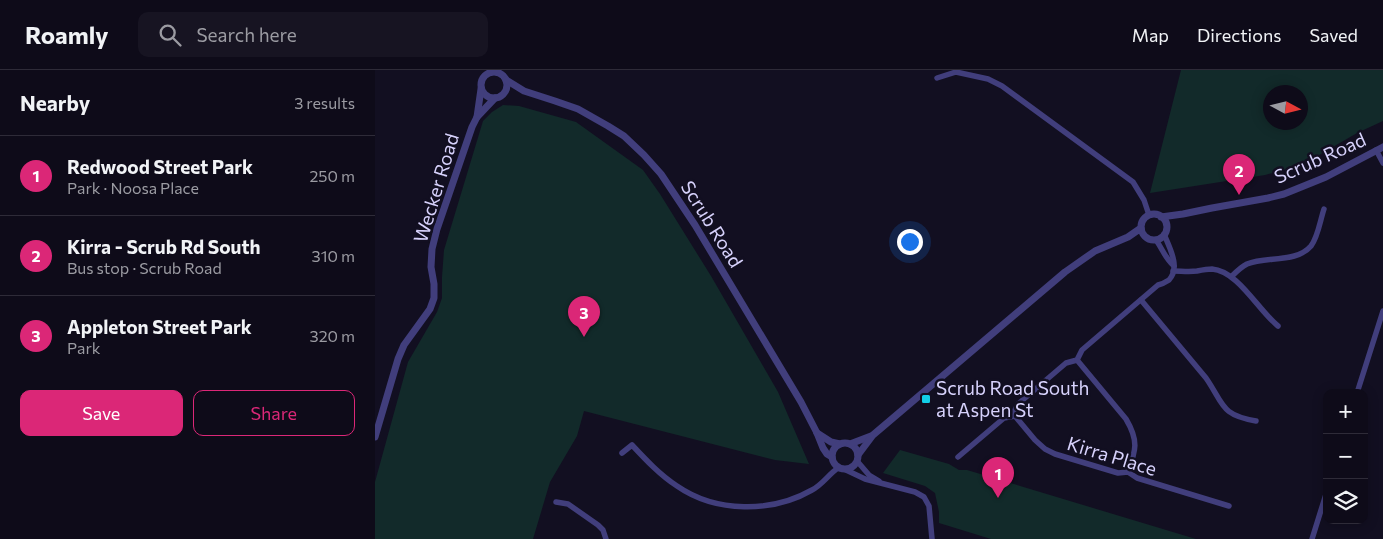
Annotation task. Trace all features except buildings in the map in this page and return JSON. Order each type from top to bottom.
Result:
[{"type":"street","points":[[937,78],[956,71],[988,79],[1002,86],[1133,182],[1140,191],[1149,215]]},
{"type":"street","name":"Wecker Road","points":[[375,437],[398,359],[404,345],[430,308],[434,298],[431,267],[437,229],[472,127],[477,117],[506,88],[504,75],[488,72],[481,80],[477,117]]},
{"type":"street","name":"Scrub Road","points":[[504,75],[524,91],[555,100],[592,116],[624,136],[661,174],[695,225],[801,402],[823,448],[832,457]]},
{"type":"street","points":[[481,89],[487,96],[498,96]]},
{"type":"street","name":"Scrub Road","points":[[498,96],[524,91]]},
{"type":"street","points":[[1379,149],[1383,163]]},
{"type":"street","name":"Scrub Road","points":[[1161,216],[1183,214],[1284,194],[1326,177],[1379,149]]},
{"type":"street","points":[[1231,276],[1249,263],[1295,256],[1304,252],[1311,246],[1324,209]]},
{"type":"street","name":"Scrub Road","points":[[1166,225],[1183,214]]},
{"type":"street","points":[[1128,237],[1145,237],[1151,240],[1161,238],[1166,225],[1161,216],[1149,215],[1142,221],[1141,228],[1145,237]]},
{"type":"street","points":[[846,470],[853,467],[873,435],[1065,272],[1095,251],[1128,237],[1141,228]]},
{"type":"street","points":[[1077,360],[1081,350],[1159,285],[1168,280],[1173,268],[1174,255],[1164,234]]},
{"type":"street","points":[[1157,240],[1173,268],[1186,272],[1211,269],[1222,271],[1231,276],[1268,318],[1278,326]]},
{"type":"street","points":[[1141,300],[1206,378],[1218,400],[1227,411],[1234,416],[1256,421]]},
{"type":"street","points":[[1358,389],[1383,311]]},
{"type":"street","points":[[958,457],[1004,418],[1015,416],[1018,404],[1065,363],[1077,360]]},
{"type":"street","points":[[1077,360],[1127,419],[1133,430],[1136,440],[1135,452],[1128,472]]},
{"type":"street","name":"Kirra Place","points":[[1015,416],[1035,440],[1045,449],[1055,454],[1118,473],[1128,472],[1137,478],[1229,506]]},
{"type":"street","points":[[817,433],[831,442],[840,444],[850,444],[873,435]]},
{"type":"street","points":[[622,453],[633,443],[661,474],[678,488],[702,500],[747,508],[793,500],[814,490],[838,468]]},
{"type":"street","points":[[840,444],[834,450],[832,457],[838,468],[865,479],[915,492],[924,497],[929,506],[932,539]]},
{"type":"street","points":[[850,444],[856,449],[858,458],[869,474],[881,483]]},
{"type":"street","points":[[556,502],[568,504],[598,525],[603,530],[606,539]]},
{"type":"street","points":[[1312,539],[1323,504]]},
{"type":"green space","points":[[1181,70],[1383,70],[1383,121],[1357,133],[1302,165],[1265,175],[1150,193]]},
{"type":"green space","points":[[503,105],[519,106],[576,122],[643,170],[711,276],[778,392],[809,464],[775,460],[584,411],[577,436],[550,482],[533,539],[375,539],[375,482],[408,362],[437,312],[442,298],[444,250],[483,121]]},
{"type":"green space","points":[[900,450],[949,464],[959,470],[967,470],[1196,539],[991,539],[939,523],[935,493],[925,486],[883,473]]},
{"type":"place","name":"Kirra - Scrub Rd South","points":[[1239,195]]},
{"type":"place","name":"Appleton Street Park","points":[[584,337]]},
{"type":"place","name":"Scrub Road South at Aspen St","points":[[926,399]]},
{"type":"place","name":"Redwood Street Park","points":[[998,498]]}]
